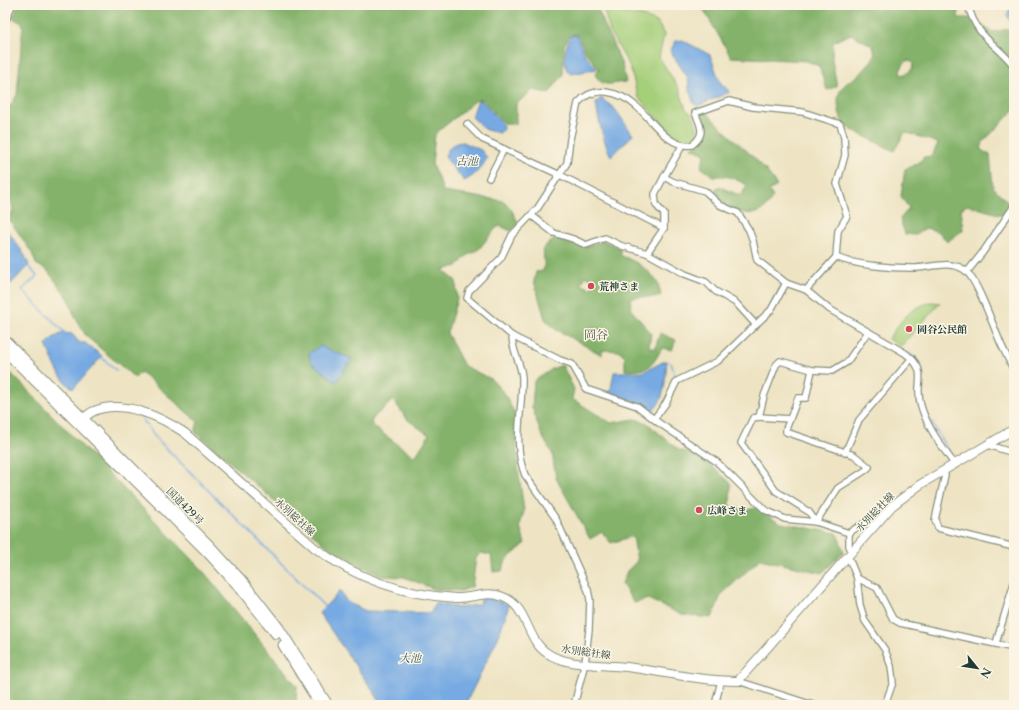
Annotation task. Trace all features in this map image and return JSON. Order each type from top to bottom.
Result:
[{"type":"highway","name":"国道429号","points":[[5,340],[80,421],[239,587],[276,633],[320,705]]},
{"type":"highway","name":"国道429号","points":[[5,351],[80,421],[244,583],[279,628],[328,705]]},
{"type":"main road","name":"水別総社線","points":[[80,421],[93,411],[114,407],[129,409],[167,421],[185,433],[330,560],[377,583],[404,591],[458,598],[480,594],[504,597],[516,606],[542,650],[555,658],[721,681],[738,681],[874,525],[900,499],[1014,429]]},
{"type":"street","points":[[5,22],[12,5]]},
{"type":"street","points":[[968,5],[979,31],[987,41],[1014,66]]},
{"type":"street","points":[[806,290],[836,257],[838,231],[848,213],[837,184],[845,155],[844,137],[840,124],[803,112],[757,108],[729,101],[695,113],[702,129],[701,136],[692,145],[682,146],[653,125],[631,102],[612,93],[597,92],[590,94],[578,103],[570,139],[567,163],[560,175],[532,215],[512,235],[501,258],[467,294],[469,301],[512,336],[536,346],[560,360],[572,364],[586,389],[630,402],[717,462],[765,510],[786,519],[816,522],[849,532],[864,523],[869,522],[874,525]]},
{"type":"street","points":[[467,124],[482,139],[560,175],[664,228]]},
{"type":"street","points":[[647,253],[664,228],[664,214],[656,205],[655,194],[682,146]]},
{"type":"street","points":[[489,178],[504,149]]},
{"type":"street","points":[[664,177],[674,182],[705,191],[720,205],[738,213],[749,230],[757,260],[785,282],[806,290],[829,309],[912,358],[920,370],[918,389],[921,406],[943,449],[955,464]]},
{"type":"street","points":[[967,272],[984,252],[1014,206]]},
{"type":"street","points":[[532,215],[554,233],[573,238],[586,245],[605,238],[622,246],[647,253],[685,274],[706,282],[715,291],[736,303],[756,325]]},
{"type":"street","points":[[836,257],[883,266],[915,268],[953,266],[967,272],[984,303],[1014,371]]},
{"type":"street","points":[[654,419],[666,403],[677,380],[718,361],[771,310],[785,282]]},
{"type":"street","points":[[759,417],[772,372],[780,361],[812,370],[832,371],[847,362],[868,332]]},
{"type":"street","points":[[512,336],[512,345],[521,370],[522,378],[518,428],[525,475],[556,519],[588,590],[590,600],[585,663],[574,705]]},
{"type":"street","points":[[845,453],[860,420],[912,358]]},
{"type":"street","points":[[812,370],[806,398],[798,398],[786,432],[854,455],[867,464],[868,468],[838,488],[816,522]]},
{"type":"street","points":[[790,419],[753,418],[741,442],[746,452],[776,491],[809,512],[816,522]]},
{"type":"street","points":[[989,444],[991,446],[1014,453]]},
{"type":"street","points":[[944,471],[946,476],[935,520],[938,528],[1014,547]]},
{"type":"street","points":[[849,532],[850,553],[857,578],[860,605],[865,621],[885,650],[891,666],[893,682],[885,705]]},
{"type":"street","points":[[857,578],[877,588],[893,618],[897,622],[1014,648]]},
{"type":"street","points":[[996,643],[1014,582]]},
{"type":"street","points":[[715,705],[721,681]]},
{"type":"street","points":[[738,681],[813,705]]},
{"type":"green space","points":[[18,5],[596,5],[622,65],[626,82],[608,84],[601,82],[595,74],[599,69],[586,53],[577,34],[570,35],[564,45],[563,75],[549,93],[533,90],[516,104],[516,124],[505,124],[482,99],[475,101],[435,134],[432,164],[444,192],[504,201],[511,209],[519,224],[511,231],[500,226],[496,228],[479,249],[468,255],[457,266],[443,270],[456,281],[457,299],[447,333],[464,366],[491,379],[504,393],[514,412],[518,467],[524,511],[520,526],[525,544],[506,560],[502,571],[493,572],[491,555],[481,553],[476,558],[472,587],[461,591],[434,589],[404,577],[380,576],[329,548],[195,432],[198,422],[141,372],[135,378],[86,336],[74,315],[69,299],[47,270],[36,264],[32,253],[9,219],[13,209],[5,182],[5,109],[9,108],[17,95],[23,24],[13,18]],"holes":[[[352,359],[336,382],[323,371]],[[393,400],[408,420],[429,435],[415,457],[374,427],[371,422],[375,416]]]},
{"type":"green space","points":[[701,5],[959,5],[958,18],[971,18],[992,32],[1009,29],[1014,30],[1014,110],[983,142],[981,150],[990,155],[993,187],[1011,205],[1005,216],[967,205],[961,209],[963,230],[947,242],[939,232],[926,228],[914,235],[905,234],[900,219],[909,208],[901,196],[905,169],[917,164],[924,157],[932,156],[938,143],[905,132],[894,151],[846,127],[843,123],[839,111],[839,95],[844,86],[864,70],[870,63],[875,55],[873,46],[851,34],[833,42],[832,60],[837,86],[827,90],[819,66],[807,61],[731,57]],"holes":[[[908,60],[913,63],[911,70],[908,73],[901,75],[900,71],[904,63]]]},
{"type":"green space","points":[[604,11],[643,16],[658,23],[664,35],[659,57],[679,89],[686,109],[693,115],[697,128],[697,136],[693,140],[682,141],[659,124],[660,121],[638,97],[630,67],[611,34]]},
{"type":"green space","points":[[706,111],[761,165],[777,186],[769,191],[773,197],[761,211],[755,213],[743,213],[724,204],[717,194],[716,188],[720,187],[741,196],[747,185],[727,176],[714,177],[701,167],[705,154],[692,148],[703,137],[704,129],[699,114]]},
{"type":"green space","points":[[561,238],[585,247],[604,241],[620,248],[621,256],[636,263],[651,274],[657,282],[661,295],[630,299],[632,311],[651,333],[649,347],[655,349],[660,333],[676,340],[672,350],[662,348],[652,364],[644,369],[625,370],[625,357],[620,351],[602,350],[602,355],[555,329],[545,319],[534,281],[536,272],[543,271],[544,247],[555,239]],"holes":[[[586,276],[595,282],[591,289],[581,284]]]},
{"type":"green space","points":[[931,302],[940,303],[901,346],[888,339],[906,316],[916,308]]},
{"type":"green space","points":[[562,365],[574,389],[572,399],[611,423],[635,419],[647,423],[679,450],[698,454],[731,483],[730,506],[746,510],[756,508],[781,523],[837,533],[844,552],[822,573],[760,559],[721,595],[712,618],[682,615],[648,599],[634,603],[622,584],[627,571],[637,561],[633,536],[611,543],[602,532],[590,539],[556,478],[552,453],[541,434],[532,407],[534,381],[552,369]]},
{"type":"green space","points":[[5,367],[199,566],[297,686],[296,705],[5,705]]},
{"type":"water","points":[[1009,5],[1014,5],[1014,21],[1010,20],[1007,15],[1010,9]]},
{"type":"water","points":[[576,35],[585,55],[597,69],[571,74],[567,71],[565,63],[566,48],[571,36]]},
{"type":"water","points":[[682,40],[710,55],[720,82],[730,92],[698,106],[694,104],[689,89],[688,78],[670,51],[676,41]]},
{"type":"water","points":[[601,98],[615,109],[633,135],[611,156],[604,138],[596,103]]},
{"type":"water","points":[[481,100],[502,123],[503,129],[500,133],[486,130],[472,117],[477,102]]},
{"type":"water","name":"古池","points":[[463,142],[481,150],[487,158],[472,177],[464,181],[445,157],[451,146],[456,143]]},
{"type":"water","points":[[5,227],[24,254],[29,265],[5,290]]},
{"type":"water","points":[[63,333],[72,334],[80,343],[85,343],[102,356],[74,388],[69,386],[61,376],[46,345],[53,338]]},
{"type":"water","points":[[320,346],[352,359],[336,382],[311,362],[309,353]]},
{"type":"water","points":[[667,361],[662,396],[659,403],[650,413],[629,399],[610,394],[614,372],[643,372]]},
{"type":"water","name":"大池","points":[[340,591],[347,602],[366,611],[431,613],[435,603],[460,608],[479,604],[482,598],[489,598],[509,605],[498,638],[465,705],[380,705],[380,701],[319,613]]},
{"type":"waterway","points":[[28,266],[37,276],[22,290],[66,334]]},
{"type":"waterway","points":[[768,310],[781,287]]},
{"type":"waterway","points":[[909,353],[916,358],[920,365],[922,381]]},
{"type":"waterway","points":[[100,356],[117,371]]},
{"type":"waterway","points":[[671,363],[676,379]]},
{"type":"waterway","points":[[922,399],[928,417],[950,454]]},
{"type":"waterway","points":[[141,417],[155,437],[326,608]]},
{"type":"place","name":"荒神さま","points":[[591,286]]},
{"type":"place","name":"岡谷公民館","points":[[909,329]]},
{"type":"place","name":"広峰さま","points":[[699,510]]},
{"type":"district","name":"岡谷","points":[[596,334]]}]
